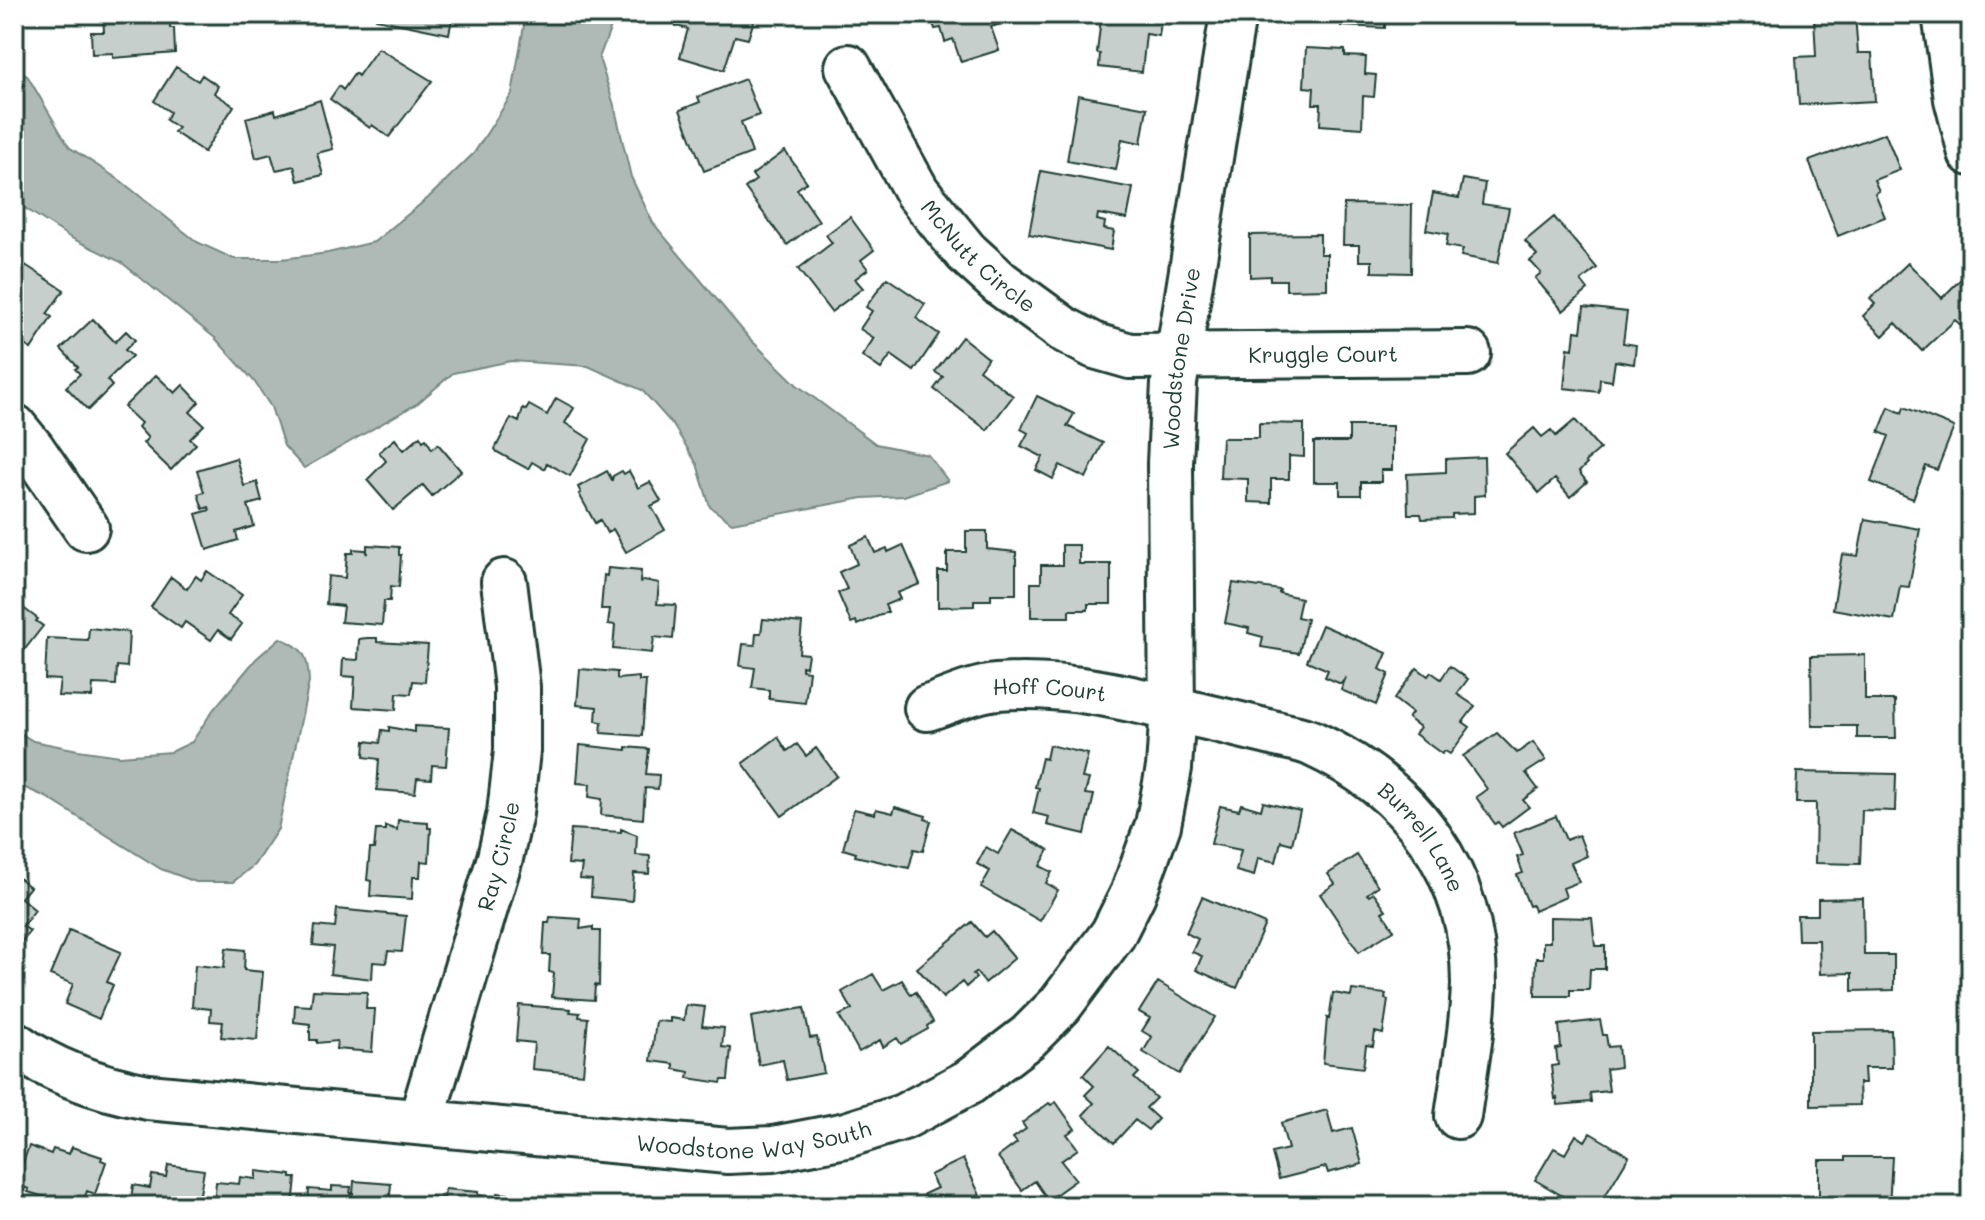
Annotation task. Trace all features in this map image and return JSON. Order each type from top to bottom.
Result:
[{"type":"street","name":"Woodstone Drive","points":[[1172,708],[1170,463],[1177,357],[1233,14]]},
{"type":"street","points":[[1945,14],[1957,99],[1971,153]]},
{"type":"street","name":"McNutt Circle","points":[[848,67],[917,192],[945,228],[988,273],[1084,341],[1130,356],[1177,357]]},
{"type":"street","name":"Kruggle Court","points":[[1177,357],[1468,353]]},
{"type":"street","points":[[14,427],[86,528]]},
{"type":"street","name":"Ray Circle","points":[[421,1121],[500,858],[510,813],[517,751],[517,702],[504,582]]},
{"type":"street","name":"Hoff Court","points":[[927,708],[983,690],[1019,685],[1113,694],[1172,708]]},
{"type":"street","name":"Burrell Lane","points":[[1172,708],[1296,738],[1337,755],[1363,770],[1386,789],[1426,832],[1455,883],[1472,954],[1473,1000],[1458,1116]]},
{"type":"street","name":"Woodstone Way South","points":[[14,1044],[87,1082],[130,1094],[170,1100],[728,1151],[773,1149],[817,1142],[889,1122],[969,1082],[1006,1056],[1050,1016],[1113,934],[1144,867],[1158,825],[1169,768],[1172,708]]},
{"type":"shaded area","points":[[526,14],[616,14],[599,58],[631,177],[653,223],[749,338],[797,385],[876,444],[928,455],[948,481],[904,496],[863,498],[732,523],[710,507],[697,464],[673,425],[642,390],[588,366],[511,361],[453,373],[418,403],[304,468],[284,446],[271,407],[254,381],[215,338],[121,262],[71,238],[14,201],[14,65],[28,77],[69,147],[121,181],[197,242],[234,259],[282,259],[328,253],[374,242],[428,198],[474,153],[512,94]]},
{"type":"shaded area","points":[[280,638],[295,645],[304,654],[309,682],[278,829],[254,865],[233,882],[196,882],[161,869],[46,797],[14,783],[14,729],[33,741],[120,756],[171,752],[192,742],[213,710],[256,659]]},
{"type":"building","points":[[103,14],[163,14],[163,22],[170,22],[170,28],[174,28],[175,53],[113,58],[113,53],[92,54],[91,32],[104,32]]},
{"type":"building","points":[[377,14],[453,14],[449,34],[376,19]]},
{"type":"building","points":[[679,14],[756,14],[748,39],[735,36],[724,70],[680,57],[688,29],[676,26]]},
{"type":"building","points":[[930,14],[1004,14],[1007,22],[991,27],[999,50],[961,62],[953,39],[945,42],[941,28],[935,29]]},
{"type":"building","points":[[1107,14],[1162,14],[1159,36],[1146,34],[1142,72],[1099,67],[1100,54],[1097,53],[1101,18],[1107,19]]},
{"type":"building","points":[[1342,14],[1385,14],[1385,28],[1341,26]]},
{"type":"building","points":[[1855,15],[1858,53],[1872,53],[1875,101],[1799,105],[1796,57],[1816,56],[1814,17]]},
{"type":"building","points":[[378,48],[432,81],[389,137],[372,125],[370,128],[330,99],[339,86],[343,90],[355,73],[358,76]]},
{"type":"building","points":[[1306,48],[1345,50],[1345,56],[1366,57],[1365,74],[1376,75],[1374,97],[1363,96],[1362,128],[1320,125],[1321,104],[1313,104],[1314,88],[1304,87]]},
{"type":"building","points":[[176,67],[198,81],[202,75],[218,86],[214,93],[234,106],[204,152],[174,132],[178,128],[166,120],[170,112],[154,101]]},
{"type":"building","points":[[745,79],[759,115],[741,122],[752,153],[704,171],[680,110],[700,102],[698,97]]},
{"type":"building","points":[[1078,95],[1147,108],[1141,143],[1122,139],[1116,170],[1067,161]]},
{"type":"building","points":[[320,100],[333,149],[317,153],[323,175],[298,181],[294,166],[276,170],[271,154],[256,158],[246,118],[275,110],[276,115]]},
{"type":"building","points":[[1885,133],[1900,170],[1874,180],[1879,191],[1875,193],[1885,217],[1838,236],[1809,161]]},
{"type":"building","points":[[785,151],[807,182],[797,189],[819,221],[787,245],[745,188],[756,180],[752,175]]},
{"type":"building","points":[[1041,171],[1133,188],[1127,219],[1098,214],[1097,220],[1105,222],[1104,229],[1114,231],[1111,250],[1029,234]]},
{"type":"building","points":[[1463,179],[1485,183],[1482,204],[1509,208],[1498,263],[1461,256],[1463,249],[1446,246],[1448,234],[1426,230],[1433,193],[1459,198]]},
{"type":"building","points":[[1344,204],[1412,205],[1411,273],[1372,272],[1372,261],[1359,261],[1359,245],[1343,245]]},
{"type":"building","points":[[850,217],[874,250],[861,260],[868,269],[855,279],[863,288],[831,312],[798,269],[832,243],[826,235]]},
{"type":"building","points":[[1554,217],[1597,268],[1581,281],[1588,290],[1563,311],[1535,278],[1541,273],[1530,261],[1537,255],[1525,241]]},
{"type":"building","points":[[1320,234],[1320,254],[1327,254],[1327,289],[1286,290],[1286,280],[1270,280],[1270,276],[1250,277],[1250,235]]},
{"type":"building","points":[[16,259],[64,290],[47,314],[52,317],[31,349],[14,338]]},
{"type":"building","points":[[1908,263],[1942,298],[1964,276],[1971,283],[1971,321],[1964,328],[1955,320],[1922,351],[1896,323],[1883,336],[1863,316],[1875,304],[1870,299]]},
{"type":"building","points":[[887,278],[925,304],[916,318],[939,334],[914,371],[891,355],[881,369],[862,356],[874,338],[860,329],[872,311],[866,307]]},
{"type":"building","points":[[1584,307],[1627,312],[1623,343],[1636,345],[1634,364],[1615,361],[1612,381],[1600,379],[1599,392],[1564,388],[1568,348],[1573,349],[1575,331],[1581,332]]},
{"type":"building","points":[[93,319],[115,342],[126,331],[135,340],[125,350],[132,356],[107,380],[112,386],[88,410],[66,387],[80,374],[75,369],[78,367],[61,349]]},
{"type":"building","points":[[962,337],[988,358],[979,370],[1013,396],[987,430],[934,389],[943,377],[935,372]]},
{"type":"building","points":[[156,375],[175,393],[183,385],[199,402],[190,412],[204,425],[190,439],[196,444],[171,470],[143,443],[148,438],[138,427],[141,423],[124,407]]},
{"type":"building","points":[[1037,396],[1074,414],[1067,426],[1103,443],[1086,478],[1060,465],[1053,479],[1036,470],[1043,457],[1021,446],[1028,433],[1021,429]]},
{"type":"building","points":[[556,398],[574,408],[565,423],[590,439],[570,476],[547,463],[544,469],[532,462],[528,469],[497,452],[495,449],[511,418],[519,422],[523,408],[526,410],[529,405],[547,415]]},
{"type":"building","points":[[1889,407],[1902,413],[1904,407],[1954,427],[1937,470],[1926,466],[1913,499],[1871,482],[1889,436],[1879,432]]},
{"type":"building","points":[[1575,420],[1600,449],[1579,472],[1587,482],[1570,497],[1555,479],[1539,493],[1505,453],[1534,428],[1542,437],[1551,430],[1556,436]]},
{"type":"building","points":[[1259,423],[1304,424],[1304,457],[1289,456],[1289,479],[1271,479],[1271,503],[1248,502],[1248,479],[1220,478],[1222,438],[1259,438]]},
{"type":"building","points":[[1349,426],[1392,426],[1392,470],[1381,470],[1381,482],[1361,482],[1361,495],[1340,495],[1340,482],[1314,482],[1314,442],[1349,442]]},
{"type":"building","points":[[420,436],[432,449],[438,444],[461,471],[432,496],[423,485],[393,510],[367,480],[386,461],[379,452],[395,439],[404,450]]},
{"type":"building","points":[[1484,457],[1485,495],[1474,496],[1474,513],[1452,514],[1452,518],[1422,519],[1421,514],[1408,514],[1407,474],[1446,472],[1446,459]]},
{"type":"building","points":[[236,458],[244,486],[257,482],[262,501],[248,505],[254,526],[236,532],[238,540],[207,550],[196,514],[210,510],[209,507],[203,509],[198,494],[204,492],[197,470]]},
{"type":"building","points":[[607,471],[612,480],[622,471],[624,474],[629,471],[638,488],[650,482],[661,501],[651,506],[665,530],[626,552],[613,529],[607,533],[600,520],[595,523],[579,494],[578,487]]},
{"type":"building","points":[[1865,519],[1920,529],[1909,587],[1900,586],[1894,620],[1833,609],[1842,554],[1858,556]]},
{"type":"building","points":[[966,531],[987,531],[987,549],[1016,552],[1016,594],[991,594],[991,600],[974,600],[974,606],[938,607],[938,571],[947,571],[947,552],[966,552]]},
{"type":"building","points":[[868,537],[875,553],[887,548],[888,552],[903,545],[920,584],[897,593],[900,599],[885,605],[888,612],[857,625],[856,621],[851,623],[838,593],[847,589],[839,572],[857,564],[850,545]]},
{"type":"building","points":[[367,545],[399,547],[401,555],[399,587],[391,586],[390,601],[384,601],[382,625],[341,622],[343,606],[326,604],[328,576],[345,578],[347,553],[353,553],[353,549],[365,550],[367,554]]},
{"type":"building","points":[[1062,545],[1079,545],[1079,564],[1111,564],[1111,604],[1088,604],[1088,610],[1069,610],[1069,617],[1031,617],[1031,583],[1041,583],[1041,565],[1062,565]]},
{"type":"building","points":[[608,568],[641,571],[640,582],[659,583],[657,604],[676,605],[673,639],[654,637],[652,653],[613,649],[615,625],[608,624],[610,609],[601,609],[604,575],[607,576]]},
{"type":"building","points":[[207,571],[242,595],[228,615],[242,624],[231,639],[218,630],[211,640],[185,622],[181,628],[151,607],[171,577],[187,589],[196,576],[201,580]]},
{"type":"building","points":[[1233,583],[1280,590],[1279,593],[1301,598],[1297,617],[1307,619],[1299,653],[1261,647],[1263,637],[1248,633],[1249,628],[1225,623]]},
{"type":"building","points":[[14,601],[43,626],[22,653],[14,646]]},
{"type":"building","points":[[763,619],[802,623],[799,653],[808,654],[806,667],[802,666],[802,670],[809,671],[805,703],[769,699],[769,690],[752,688],[755,668],[740,666],[743,644],[755,645],[756,633],[761,633]]},
{"type":"building","points":[[1322,625],[1387,653],[1380,669],[1389,674],[1376,705],[1341,690],[1346,677],[1341,684],[1325,677],[1328,670],[1307,661]]},
{"type":"building","points":[[89,628],[129,632],[127,667],[117,666],[116,685],[93,684],[92,697],[58,696],[60,680],[45,679],[47,638],[88,640]]},
{"type":"building","points":[[377,638],[377,642],[428,645],[425,682],[413,681],[411,694],[397,693],[396,710],[353,707],[355,677],[342,676],[343,659],[358,660],[359,639]]},
{"type":"building","points":[[1865,655],[1865,700],[1895,700],[1896,738],[1857,738],[1857,726],[1812,726],[1811,656]]},
{"type":"building","points":[[1450,666],[1468,679],[1457,694],[1475,706],[1463,722],[1470,727],[1450,754],[1445,751],[1442,754],[1415,734],[1420,727],[1408,718],[1412,713],[1394,699],[1417,668],[1428,676],[1431,672],[1441,679]]},
{"type":"building","points":[[580,669],[617,672],[617,679],[639,677],[639,681],[646,681],[642,736],[601,733],[602,722],[596,721],[597,707],[577,705]]},
{"type":"building","points":[[414,726],[449,728],[446,766],[432,765],[431,779],[417,778],[415,793],[377,790],[379,759],[364,757],[365,741],[380,743],[382,730],[389,731],[389,727],[414,732]]},
{"type":"building","points":[[1497,733],[1517,753],[1533,742],[1546,760],[1526,773],[1538,789],[1523,800],[1529,807],[1502,827],[1498,822],[1495,824],[1476,797],[1487,789],[1463,756]]},
{"type":"building","points":[[778,737],[787,751],[797,744],[806,756],[816,748],[837,776],[782,816],[743,763]]},
{"type":"building","points":[[580,745],[649,749],[646,774],[659,775],[658,789],[645,788],[643,819],[601,815],[602,799],[589,797],[590,784],[577,783]]},
{"type":"building","points":[[1049,745],[1088,754],[1082,778],[1089,779],[1085,794],[1094,795],[1085,834],[1047,825],[1049,817],[1033,813],[1039,788],[1035,787],[1042,758],[1046,759]]},
{"type":"building","points":[[1797,772],[1896,774],[1895,811],[1862,810],[1860,864],[1815,863],[1816,803],[1796,803]]},
{"type":"building","points":[[1263,802],[1300,811],[1292,844],[1281,841],[1276,862],[1258,858],[1254,876],[1236,871],[1241,850],[1211,844],[1220,806],[1239,810],[1241,804],[1261,810]]},
{"type":"building","points":[[895,807],[926,816],[925,819],[931,821],[923,851],[914,849],[909,868],[855,856],[856,853],[843,849],[854,809],[875,814],[876,809],[893,813]]},
{"type":"building","points":[[1556,816],[1566,840],[1579,835],[1587,856],[1571,863],[1579,882],[1563,888],[1566,897],[1534,911],[1517,875],[1523,873],[1517,857],[1523,855],[1514,833]]},
{"type":"building","points":[[398,820],[428,822],[428,828],[431,828],[429,862],[421,861],[420,877],[413,877],[412,899],[370,896],[371,881],[367,880],[370,849],[374,849],[376,830],[385,830],[385,826],[397,830]]},
{"type":"building","points":[[571,829],[621,832],[621,829],[637,835],[636,855],[650,856],[649,874],[634,873],[632,901],[591,897],[592,880],[580,879],[582,865],[568,864]]},
{"type":"building","points":[[1012,830],[1049,850],[1040,866],[1052,872],[1046,883],[1058,890],[1040,921],[981,887],[990,871],[977,864],[986,847],[998,854]]},
{"type":"building","points":[[1357,855],[1378,886],[1367,894],[1374,893],[1386,910],[1382,912],[1394,930],[1359,952],[1320,894],[1335,884],[1328,874]]},
{"type":"building","points":[[14,874],[30,887],[21,898],[35,910],[23,926],[30,931],[14,951]]},
{"type":"building","points":[[1202,897],[1265,924],[1237,988],[1196,970],[1202,956],[1192,952],[1198,939],[1186,933]]},
{"type":"building","points":[[1863,898],[1864,955],[1894,955],[1894,990],[1852,991],[1852,973],[1820,974],[1819,940],[1798,940],[1797,915],[1818,915],[1818,899]]},
{"type":"building","points":[[337,909],[406,916],[402,952],[388,951],[386,963],[373,962],[372,979],[330,974],[333,947],[313,945],[315,926],[335,928]]},
{"type":"building","points":[[550,917],[581,919],[580,929],[593,927],[593,931],[600,931],[599,986],[595,985],[594,1000],[552,997],[554,973],[549,972],[550,955],[543,955],[545,923],[549,923]]},
{"type":"building","points":[[1550,917],[1592,918],[1595,946],[1605,946],[1605,969],[1590,969],[1589,990],[1570,990],[1570,996],[1535,996],[1536,958],[1543,958],[1543,942],[1550,942]]},
{"type":"building","points":[[972,922],[985,937],[992,931],[1015,958],[985,983],[976,972],[973,974],[976,978],[966,987],[962,982],[943,998],[917,968]]},
{"type":"building","points":[[69,930],[121,952],[107,982],[113,985],[99,1019],[65,1004],[73,984],[50,975]]},
{"type":"building","points":[[226,948],[245,950],[244,970],[263,972],[257,1040],[221,1037],[223,1022],[210,1021],[211,1009],[192,1007],[195,965],[224,968]]},
{"type":"building","points":[[873,974],[883,990],[902,980],[911,995],[916,992],[933,1022],[927,1026],[928,1029],[901,1044],[897,1038],[883,1047],[880,1040],[859,1052],[839,1016],[852,1009],[842,992]]},
{"type":"building","points":[[1158,982],[1215,1017],[1179,1074],[1143,1052],[1152,1037],[1142,1031],[1150,1018],[1139,1012]]},
{"type":"building","points":[[313,990],[367,992],[366,1009],[375,1009],[372,1052],[336,1049],[337,1041],[317,1043],[317,1040],[310,1040],[310,1024],[294,1022],[295,1005],[311,1006]]},
{"type":"building","points":[[1352,990],[1386,994],[1385,999],[1388,1000],[1383,1034],[1375,1032],[1373,1046],[1366,1045],[1363,1068],[1323,1063],[1327,1018],[1333,993],[1351,996]]},
{"type":"building","points":[[519,1005],[571,1009],[570,1012],[580,1013],[579,1017],[588,1018],[583,1074],[532,1069],[534,1043],[516,1041]]},
{"type":"building","points":[[686,1005],[705,1007],[702,1026],[724,1028],[722,1047],[731,1048],[728,1080],[721,1083],[688,1078],[689,1072],[674,1069],[674,1064],[651,1061],[656,1021],[670,1022],[670,1018],[684,1020]]},
{"type":"building","points":[[804,1008],[810,1038],[817,1037],[824,1073],[787,1080],[783,1060],[759,1065],[751,1017]]},
{"type":"building","points":[[1600,1020],[1608,1047],[1618,1046],[1620,1067],[1606,1069],[1609,1091],[1590,1093],[1591,1102],[1558,1105],[1551,1066],[1558,1065],[1556,1049],[1561,1048],[1559,1025]]},
{"type":"building","points":[[1891,1030],[1892,1068],[1864,1068],[1865,1083],[1859,1083],[1860,1105],[1811,1106],[1811,1031]]},
{"type":"building","points":[[1109,1046],[1139,1073],[1134,1078],[1156,1098],[1146,1108],[1158,1119],[1148,1130],[1135,1120],[1114,1143],[1083,1115],[1094,1103],[1085,1095],[1094,1086],[1083,1075]]},
{"type":"building","points":[[1056,1102],[1075,1129],[1067,1134],[1078,1149],[1061,1161],[1076,1180],[1048,1200],[1035,1181],[1022,1190],[998,1157],[1017,1143],[1013,1138],[1026,1129],[1022,1123],[1049,1103]]},
{"type":"building","points":[[1327,1110],[1333,1133],[1352,1128],[1362,1164],[1328,1173],[1326,1167],[1279,1179],[1272,1153],[1288,1149],[1281,1123]]},
{"type":"building","points":[[1590,1133],[1629,1156],[1599,1206],[1580,1206],[1535,1180],[1554,1148],[1565,1154],[1576,1135],[1585,1141]]},
{"type":"building","points":[[29,1146],[51,1154],[53,1149],[69,1154],[72,1147],[102,1157],[101,1160],[106,1162],[95,1194],[87,1191],[82,1206],[74,1206],[15,1185]]},
{"type":"building","points":[[1846,1157],[1892,1157],[1889,1206],[1819,1206],[1819,1160],[1846,1160]]},
{"type":"building","points":[[963,1159],[985,1206],[924,1206],[928,1204],[924,1194],[937,1188],[930,1175]]},
{"type":"building","points":[[168,1165],[204,1170],[198,1206],[130,1206],[133,1185],[150,1188],[152,1175],[166,1177]]},
{"type":"building","points":[[256,1171],[296,1178],[293,1206],[214,1206],[216,1182],[239,1184],[240,1177],[256,1179]]},
{"type":"building","points":[[354,1181],[391,1184],[389,1206],[308,1206],[309,1189],[332,1191],[332,1186],[351,1187],[350,1194],[353,1194]]},
{"type":"building","points":[[445,1189],[478,1192],[478,1195],[484,1196],[483,1206],[404,1206],[405,1200],[428,1202],[429,1197],[444,1198]]},
{"type":"building","points":[[497,1193],[532,1196],[532,1200],[553,1203],[552,1206],[496,1206]]},
{"type":"building","points":[[861,1198],[862,1206],[825,1206]]}]
